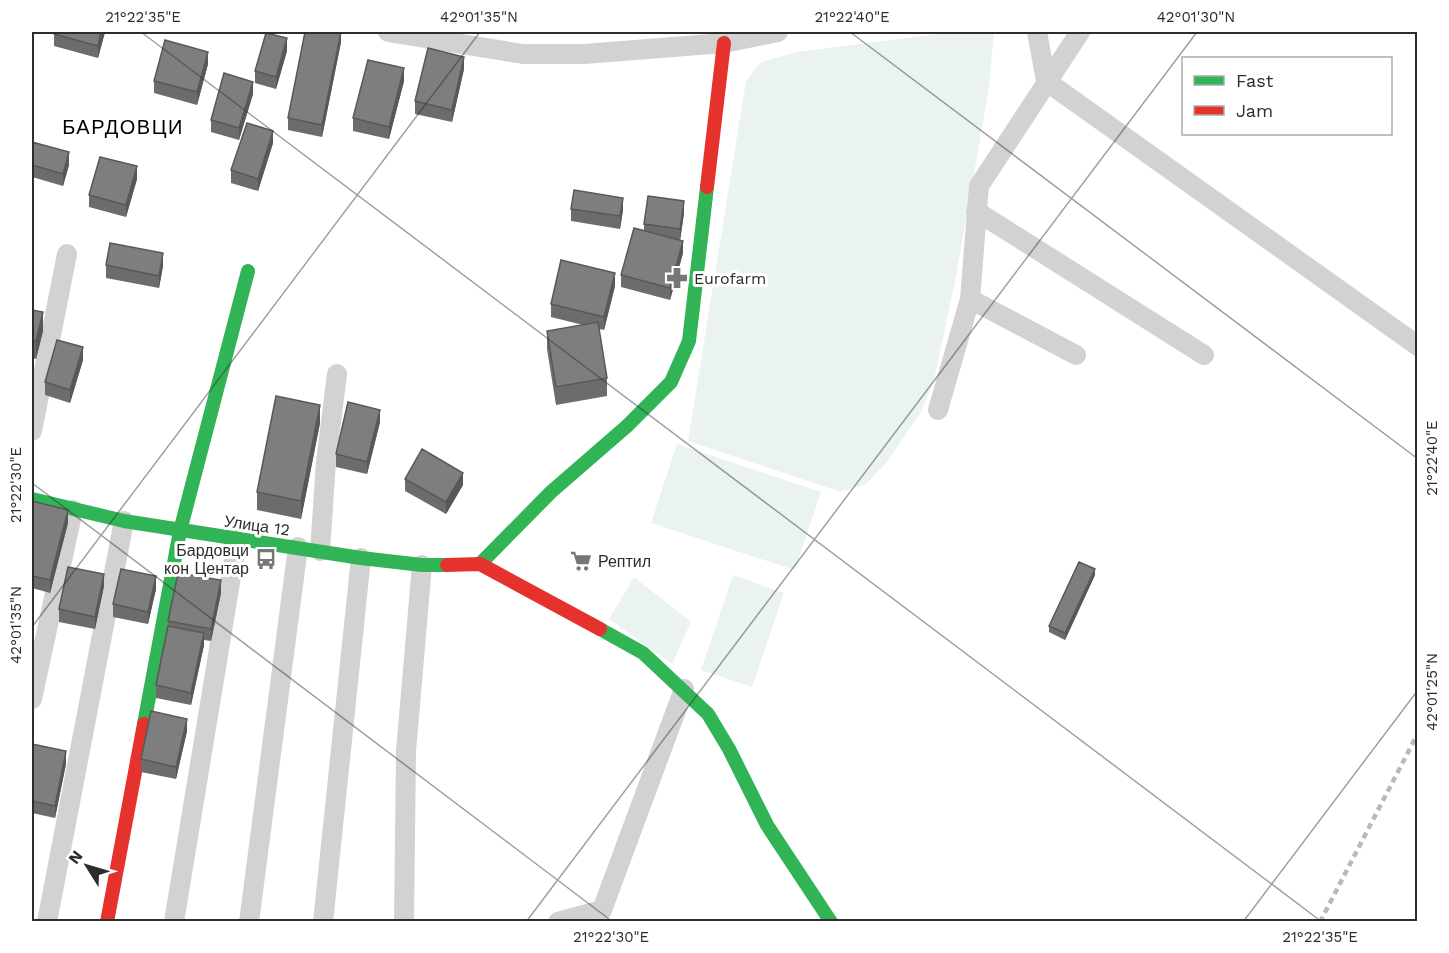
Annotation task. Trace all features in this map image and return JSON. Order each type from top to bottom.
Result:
[{"type":"street","points":[[388,32],[523,54],[584,54],[724,43],[778,32]]},
{"type":"street","points":[[1037,32],[1046,81],[1418,346]]},
{"type":"street","points":[[938,410],[970,299],[979,186],[1080,32]]},
{"type":"street","points":[[724,43],[689,341],[671,382],[627,426],[551,492],[480,564],[643,653],[684,689],[708,714],[729,749],[767,825],[831,921]]},
{"type":"street","points":[[976,211],[1204,355]]},
{"type":"street","points":[[32,432],[68,254]]},
{"type":"street","points":[[107,921],[180,531],[248,271]]},
{"type":"street","points":[[970,299],[1076,356]]},
{"type":"street","points":[[320,551],[326,462],[337,374]]},
{"type":"street","name":"Улица 12","points":[[32,499],[124,521],[361,558],[422,565],[480,564]]},
{"type":"street","points":[[32,699],[73,510]]},
{"type":"street","points":[[47,921],[124,521]]},
{"type":"street","points":[[174,921],[237,540]]},
{"type":"street","points":[[249,921],[298,547]]},
{"type":"street","points":[[323,921],[361,558]]},
{"type":"street","points":[[404,921],[406,751],[422,565]]},
{"type":"street","points":[[558,921],[602,910],[684,689]]},
{"type":"shaded area","points":[[953,32],[994,32],[989,87],[956,277],[934,380],[921,412],[887,462],[866,484],[841,492],[688,441],[746,81],[761,62],[797,52]]},
{"type":"shaded area","points":[[677,444],[821,492],[795,570],[651,523]]},
{"type":"shaded area","points":[[733,575],[784,593],[752,687],[701,670]]},
{"type":"shaded area","points":[[634,577],[691,622],[672,664],[609,619]]},
{"type":"building","points":[[54,32],[101,32],[98,46],[54,34]]},
{"type":"building","points":[[305,32],[341,32],[322,125],[288,118]]},
{"type":"building","points":[[266,33],[287,38],[276,77],[255,71]]},
{"type":"building","points":[[165,40],[208,52],[197,92],[154,81]]},
{"type":"building","points":[[428,48],[464,57],[452,110],[415,101]]},
{"type":"building","points":[[368,60],[404,68],[389,127],[353,118]]},
{"type":"building","points":[[224,73],[253,82],[239,128],[211,120]]},
{"type":"building","points":[[247,123],[273,131],[258,179],[231,170]]},
{"type":"building","points":[[32,142],[69,152],[63,174],[32,165]]},
{"type":"building","points":[[100,157],[137,166],[126,205],[89,195]]},
{"type":"building","points":[[574,190],[623,198],[620,216],[571,209]]},
{"type":"building","points":[[648,196],[684,201],[680,229],[644,224]]},
{"type":"building","points":[[634,228],[683,241],[670,288],[621,275]]},
{"type":"building","points":[[110,243],[163,253],[159,276],[106,265]]},
{"type":"building","points":[[561,260],[615,273],[604,317],[551,304]]},
{"type":"building","points":[[32,310],[43,312],[36,341],[32,340]]},
{"type":"building","points":[[598,322],[607,378],[556,387],[547,331]]},
{"type":"building","points":[[57,340],[83,347],[70,390],[45,382]]},
{"type":"building","points":[[276,396],[320,405],[301,501],[257,492]]},
{"type":"building","points":[[348,402],[380,410],[367,462],[336,454]]},
{"type":"building","points":[[422,449],[463,473],[446,502],[405,479]]},
{"type":"building","points":[[32,501],[68,510],[50,580],[32,576]]},
{"type":"building","points":[[1079,562],[1095,569],[1065,633],[1049,626]]},
{"type":"building","points":[[68,567],[104,574],[95,617],[59,609]]},
{"type":"building","points":[[121,569],[156,576],[148,612],[113,604]]},
{"type":"building","points":[[178,573],[221,580],[211,629],[168,621]]},
{"type":"building","points":[[168,626],[204,633],[191,693],[156,685]]},
{"type":"building","points":[[151,711],[187,719],[176,767],[141,759]]},
{"type":"building","points":[[32,744],[66,751],[55,806],[32,801]]},
{"type":"railway","points":[[1320,922],[1418,733]]},
{"type":"traffic: fast","points":[[480,564],[551,492],[627,426],[671,382],[689,341],[707,187]]},
{"type":"traffic: fast","points":[[144,724],[180,531],[248,271]]},
{"type":"traffic: fast","points":[[32,499],[124,521],[361,558],[422,565],[447,565]]},
{"type":"traffic: fast","points":[[600,629],[643,653],[708,714],[729,749],[767,825],[831,922]]},
{"type":"traffic: jam","points":[[707,187],[724,43]]},
{"type":"traffic: jam","points":[[447,565],[480,564],[600,629]]},
{"type":"traffic: jam","points":[[107,922],[144,724]]},
{"type":"place","name":"Eurofarm","points":[[677,278]]},
{"type":"place","name":"Бардовци кон Центар","points":[[266,559]]},
{"type":"place","name":"Рептил","points":[[581,561]]},
{"type":"district","name":"БАРДОВЦИ","points":[[123,127]]}]
